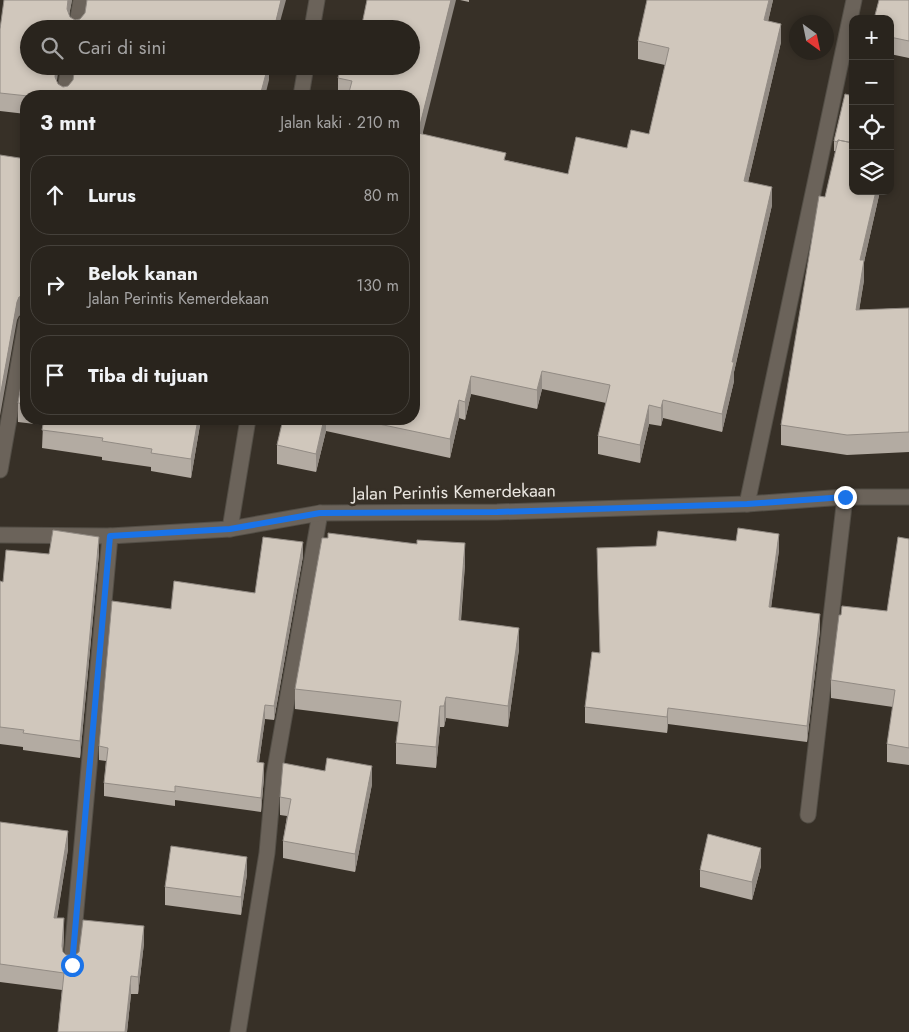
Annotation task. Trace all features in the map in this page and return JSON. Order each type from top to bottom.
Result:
[{"type":"street","points":[[78,20],[81,0]]},
{"type":"street","points":[[314,20],[317,0]]},
{"type":"street","points":[[747,504],[854,0]]},
{"type":"street","points":[[65,90],[68,75]]},
{"type":"street","points":[[302,90],[304,75]]},
{"type":"street","points":[[0,470],[20,356]]},
{"type":"street","points":[[230,529],[247,425]]},
{"type":"street","points":[[808,815],[845,497]]},
{"type":"street","name":"Jalan Perintis Kemerdekaan","points":[[0,535],[110,536],[230,529],[320,513],[497,512],[747,504],[845,497],[909,497]]},
{"type":"street","points":[[238,1032],[267,853],[274,775],[320,513]]},
{"type":"street","points":[[72,965],[110,536]]},
{"type":"building","points":[[4,0],[68,0],[67,9],[70,17],[75,20],[20,20],[20,75],[55,75],[58,84],[63,87],[68,86],[73,80],[74,75],[266,75],[262,90],[20,90],[20,95],[0,93],[0,29]]},
{"type":"building","points":[[87,0],[281,0],[276,20],[75,20],[80,19],[85,13]]},
{"type":"building","points":[[367,0],[451,0],[420,125],[420,90],[350,90],[352,81],[338,78],[339,75],[420,75],[420,20],[363,20]]},
{"type":"building","points":[[647,0],[769,0],[764,20],[781,24],[744,181],[772,187],[722,414],[663,400],[661,408],[649,405],[640,445],[598,436],[610,385],[542,371],[537,390],[471,376],[465,402],[459,400],[450,439],[384,425],[420,425],[420,133],[506,153],[504,160],[568,174],[576,137],[627,148],[631,130],[649,134],[669,48],[638,41]]},
{"type":"building","points":[[879,0],[909,0],[909,41],[894,38],[894,15],[875,15]]},
{"type":"building","points":[[845,94],[849,95],[849,142],[834,141]]},
{"type":"building","points":[[838,140],[849,142],[849,195],[875,195],[860,260],[864,260],[856,310],[909,308],[909,432],[847,435],[781,425],[819,196],[825,197]]},
{"type":"building","points":[[0,155],[20,158],[20,297],[17,302],[0,397]]},
{"type":"building","points":[[43,425],[197,425],[191,459],[151,453],[152,449],[102,441],[103,438],[42,430]]},
{"type":"building","points":[[282,425],[323,425],[316,454],[277,445]]},
{"type":"building","points":[[738,528],[779,534],[769,607],[820,614],[807,726],[668,708],[667,717],[585,707],[592,652],[600,653],[597,548],[656,546],[658,531],[736,541]]},
{"type":"building","points":[[53,530],[99,537],[80,741],[23,733],[24,730],[0,727],[0,581],[3,582],[6,550],[49,554]]},
{"type":"building","points":[[328,533],[417,544],[417,540],[465,543],[459,620],[519,628],[508,706],[446,697],[444,706],[440,706],[436,747],[396,743],[401,701],[295,689],[322,538],[328,538]]},
{"type":"building","points":[[263,537],[303,542],[274,706],[265,705],[257,762],[264,763],[261,798],[175,786],[175,792],[104,783],[108,748],[99,746],[112,601],[171,609],[174,581],[255,593]]},
{"type":"building","points":[[898,537],[909,539],[909,748],[887,744],[895,690],[831,680],[839,615],[841,615],[842,606],[887,611]]},
{"type":"building","points":[[327,758],[372,766],[355,854],[283,841],[291,799],[280,797],[283,763],[325,771]]},
{"type":"building","points":[[0,822],[68,831],[54,918],[64,918],[62,946],[63,952],[66,955],[74,956],[79,952],[83,920],[144,926],[138,977],[131,976],[125,1032],[58,1032],[64,973],[0,964]]},
{"type":"building","points":[[708,834],[761,848],[752,882],[700,870]]},
{"type":"building","points":[[171,846],[247,857],[241,897],[165,887]]},
{"type":"route","points":[[72,965],[110,536],[230,529],[320,513],[497,512],[747,504],[845,497]]}]
